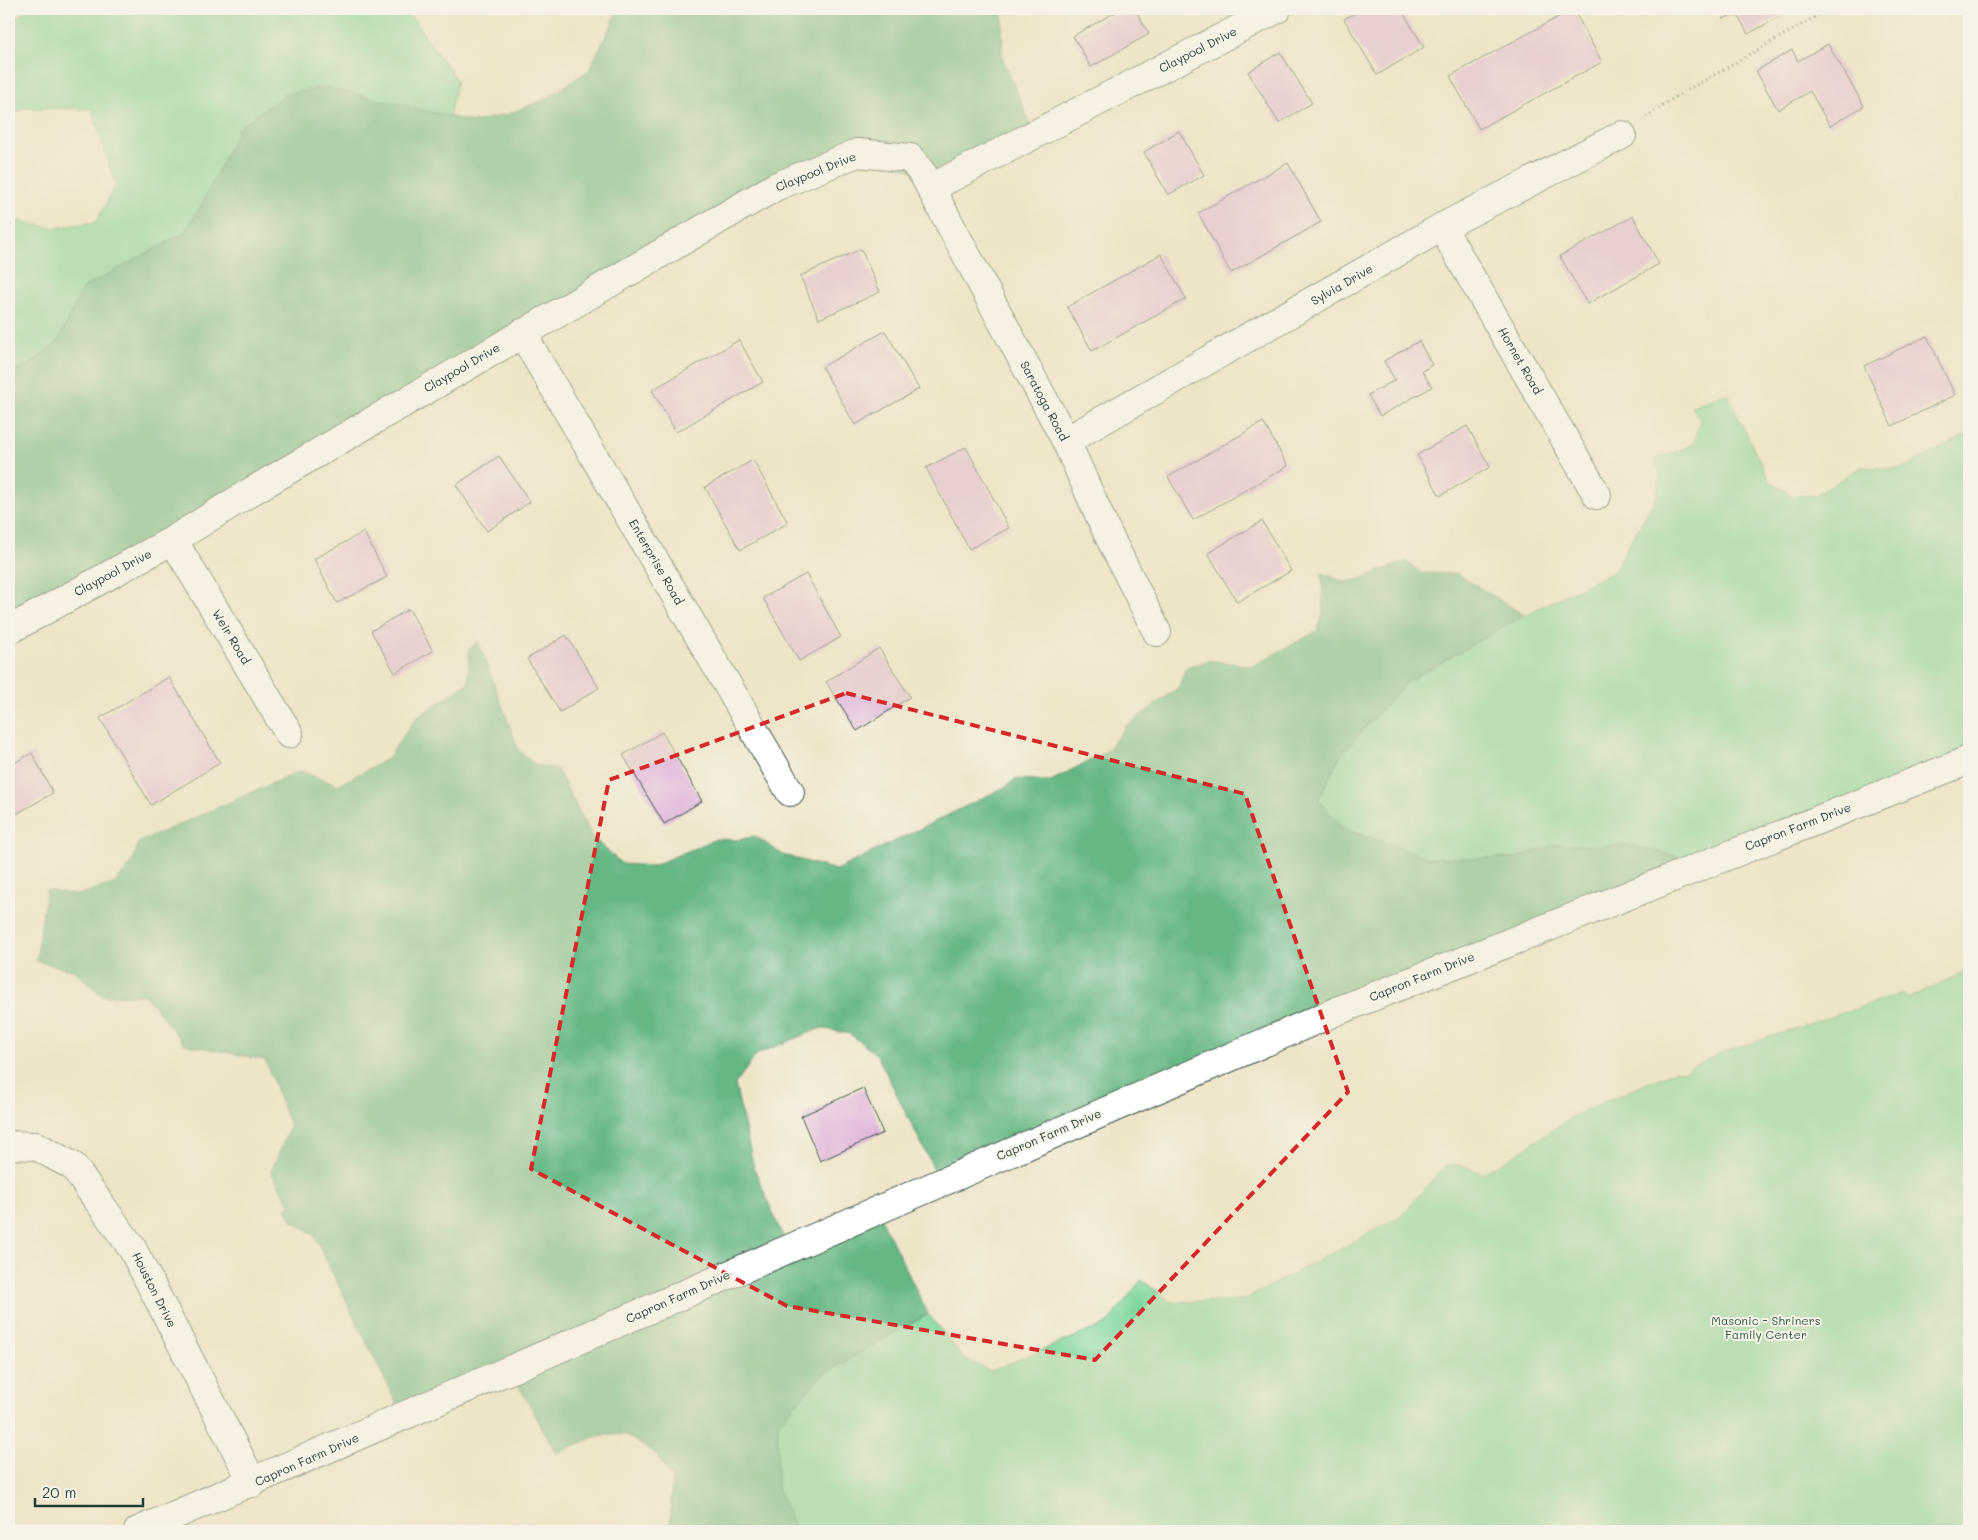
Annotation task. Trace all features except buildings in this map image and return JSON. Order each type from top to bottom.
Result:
[{"type":"street","name":"Claypool Drive","points":[[9,630],[173,540],[252,491],[775,187],[857,153],[910,158],[927,181],[1278,9]]},
{"type":"street","name":"Sylvia Drive","points":[[1066,441],[1339,288],[1442,226],[1622,135]]},
{"type":"street","name":"Saratoga Road","points":[[927,181],[1066,441],[1105,528],[1157,632]]},
{"type":"street","name":"Hornet Road","points":[[1442,226],[1597,495]]},
{"type":"street","name":"Enterprise Road","points":[[522,333],[790,792]]},
{"type":"street","name":"Weir Road","points":[[173,540],[289,734]]},
{"type":"street","name":"Capron Farm Drive","points":[[138,1531],[253,1483],[920,1190],[1328,1015],[1969,760]]},
{"type":"street","name":"Houston Drive","points":[[9,1145],[36,1146],[73,1166],[132,1248],[253,1483]]},
{"type":"path","points":[[1622,135],[1672,99],[1830,9]]},
{"type":"highlighted area","points":[[846,693],[1245,794],[1348,1092],[1095,1360],[787,1306],[531,1169],[609,780]]},
{"type":"green space","points":[[29,9],[406,9],[457,81],[449,116],[201,206],[184,233],[83,288],[57,343],[28,366],[9,372],[9,219],[52,228],[96,222],[116,185],[92,109],[22,108],[9,117],[9,23]]},
{"type":"green space","points":[[619,9],[1003,9],[1002,56],[1031,126],[925,175],[858,152],[9,626],[9,372],[28,366],[57,343],[83,288],[184,233],[201,206],[239,128],[285,94],[326,87],[473,122],[508,114],[547,98],[589,70]]},
{"type":"green space","points":[[1727,394],[1769,480],[1792,496],[1815,495],[1861,467],[1902,469],[1969,433],[1969,762],[1690,859],[1632,846],[1554,845],[1516,858],[1429,858],[1344,829],[1318,800],[1340,756],[1405,683],[1524,615],[1613,572],[1657,496],[1660,474],[1654,460],[1694,444],[1700,419],[1691,406]]},
{"type":"green space","points":[[1406,561],[1421,573],[1458,574],[1524,615],[1405,683],[1340,756],[1318,800],[1344,829],[1429,858],[1516,858],[1554,845],[1632,846],[1699,862],[939,1179],[877,1055],[850,1034],[821,1028],[757,1054],[735,1084],[754,1168],[786,1244],[877,1210],[928,1314],[823,1374],[778,1423],[777,1487],[796,1531],[660,1531],[670,1523],[672,1479],[656,1454],[624,1434],[598,1436],[556,1453],[510,1370],[401,1413],[314,1235],[292,1220],[286,1208],[291,1206],[271,1172],[290,1126],[265,1060],[184,1044],[145,995],[102,996],[75,971],[36,961],[46,890],[77,895],[115,883],[131,864],[139,842],[300,771],[338,785],[387,759],[415,719],[468,683],[469,649],[478,641],[519,751],[536,765],[557,769],[593,838],[622,864],[652,866],[716,839],[738,840],[755,836],[783,855],[836,870],[1007,786],[1015,779],[1051,781],[1107,751],[1125,727],[1179,687],[1185,668],[1209,660],[1252,666],[1317,631],[1323,614],[1322,573],[1346,582],[1360,579]]},
{"type":"green space","name":"Masonic - Shriners Family Center","points":[[1969,970],[1969,1531],[706,1531],[777,1487],[778,1423],[823,1374],[928,1314],[963,1358],[990,1371],[1107,1324],[1141,1280],[1172,1302],[1244,1300],[1401,1216],[1446,1165],[1460,1165],[1482,1173],[1502,1163],[1577,1114],[1677,1070],[1683,1072],[1721,1053],[1903,993],[1907,999]]}]
